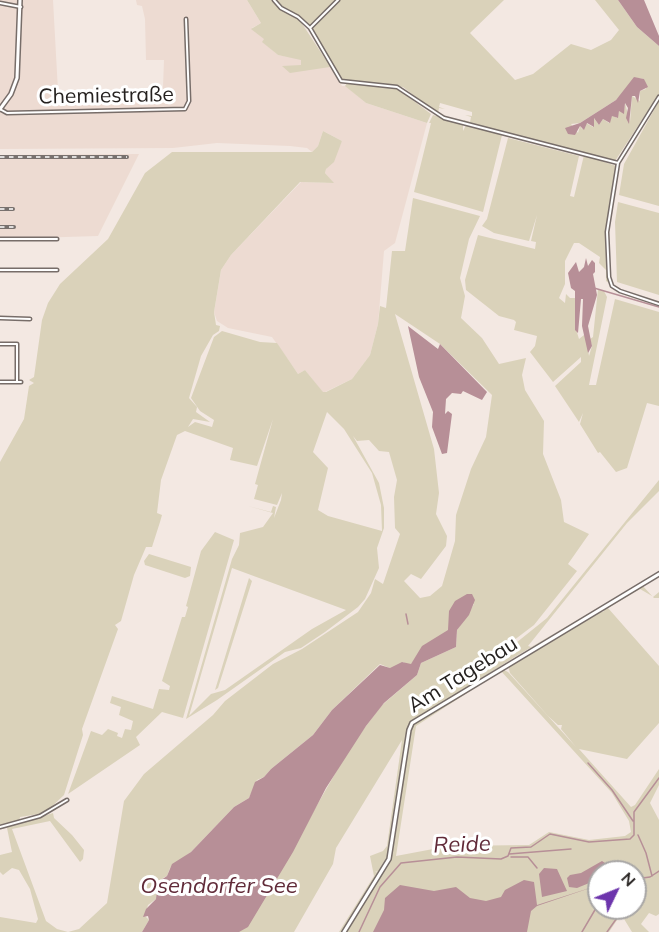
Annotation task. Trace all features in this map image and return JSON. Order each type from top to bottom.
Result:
[{"type":"street","points":[[1,106],[9,96],[17,78],[20,0]]},
{"type":"street","points":[[274,0],[281,8],[298,17],[310,28],[341,81],[397,87],[433,113],[448,120],[618,163]]},
{"type":"street","points":[[310,28],[338,0]]},
{"type":"street","points":[[0,3],[21,7]]},
{"type":"street","name":"Chemiestraße","points":[[1,106],[9,113],[184,109],[189,101],[186,19]]},
{"type":"street","points":[[659,97],[618,163],[608,225],[610,280],[620,291],[659,304]]},
{"type":"street","points":[[0,239],[57,239]]},
{"type":"street","points":[[0,270],[57,270]]},
{"type":"street","points":[[0,318],[30,320]]},
{"type":"street","points":[[0,344],[17,344],[19,382],[0,382]]},
{"type":"street","name":"Am Tagebau","points":[[344,932],[389,860],[412,723],[659,574]]},
{"type":"street","points":[[0,827],[40,816],[67,800]]},
{"type":"shaded area","points":[[0,0],[53,0],[58,91],[158,90],[163,87],[164,60],[146,60],[145,19],[142,6],[137,5],[136,0],[247,0],[261,23],[252,28],[265,39],[263,42],[278,55],[301,59],[301,66],[283,66],[330,67],[342,86],[346,86],[366,103],[427,123],[395,243],[384,251],[378,324],[370,355],[352,379],[323,393],[305,370],[298,374],[272,337],[228,328],[217,321],[214,312],[221,270],[231,255],[301,182],[333,183],[325,173],[342,141],[323,131],[318,146],[312,152],[307,148],[290,146],[217,143],[173,148],[0,149]]},
{"type":"shaded area","points":[[247,0],[273,0],[282,10],[299,19],[343,86],[330,67],[290,73],[282,66],[301,65],[301,60],[278,55],[262,42],[264,39],[251,29],[261,23]]},
{"type":"shaded area","points":[[275,0],[336,0],[309,26],[281,7]]},
{"type":"shaded area","points":[[339,0],[504,0],[470,33],[515,80],[533,74],[571,44],[591,50],[611,40],[619,30],[595,0],[618,0],[637,27],[659,46],[659,94],[615,161],[464,123],[464,120],[470,122],[471,117],[465,115],[472,116],[472,112],[440,103],[439,107],[445,109],[439,108],[438,113],[444,115],[440,116],[403,87],[347,81],[340,78],[311,29]],"holes":[[[638,78],[644,79],[646,89],[640,91],[640,101],[632,96],[630,122],[625,103],[624,112],[619,111],[617,118],[612,115],[609,123],[603,119],[599,125],[594,118],[593,127],[586,123],[582,129],[580,126],[578,133],[571,124],[580,123],[616,100]]]},
{"type":"shaded area","points":[[347,83],[398,89],[431,114],[427,123],[366,103],[345,86]]},
{"type":"shaded area","points":[[659,101],[659,206],[619,195],[624,164]]},
{"type":"shaded area","points":[[433,115],[463,124],[463,131],[466,125],[502,135],[483,212],[414,192],[431,123],[429,123]]},
{"type":"shaded area","points":[[323,131],[342,141],[334,162],[325,173],[334,183],[300,182],[231,255],[221,270],[214,312],[216,325],[220,326],[219,331],[213,335],[201,356],[189,398],[197,407],[196,412],[210,422],[193,419],[188,427],[195,422],[212,427],[214,420],[200,411],[191,398],[214,337],[222,331],[260,342],[277,343],[298,374],[305,370],[323,392],[326,392],[352,379],[370,355],[380,306],[386,308],[392,251],[405,251],[413,198],[480,216],[469,239],[460,278],[465,296],[461,318],[482,338],[499,364],[526,358],[522,375],[525,390],[544,421],[543,454],[561,500],[564,522],[589,534],[568,564],[577,571],[534,625],[497,653],[501,655],[547,618],[659,480],[659,491],[627,523],[528,646],[531,647],[659,573],[518,655],[411,723],[388,861],[381,873],[375,871],[380,875],[342,932],[339,932],[374,876],[370,856],[383,851],[387,846],[402,740],[336,848],[333,864],[294,932],[237,932],[259,906],[351,746],[381,706],[417,675],[421,663],[456,647],[457,630],[474,604],[449,614],[449,633],[426,644],[410,666],[403,662],[392,669],[380,664],[332,710],[313,735],[264,777],[257,780],[249,798],[234,807],[191,852],[170,868],[167,876],[163,878],[156,899],[148,905],[145,916],[149,920],[142,932],[68,932],[0,932],[0,917],[36,923],[38,919],[30,889],[19,870],[12,868],[3,875],[0,872],[0,855],[12,852],[7,828],[0,829],[0,462],[24,419],[29,386],[34,383],[29,380],[34,377],[42,320],[48,303],[60,284],[108,239],[145,173],[172,152],[312,152],[318,146]],"holes":[[[395,314],[440,344],[492,395],[486,437],[471,469],[456,515],[455,541],[442,586],[430,596],[420,598],[404,581],[411,574],[421,579],[446,546],[447,536],[436,514],[439,493],[434,449]],[[327,412],[344,429],[372,473],[381,505],[382,531],[328,516],[318,510],[328,468],[313,452]],[[273,419],[255,484],[258,485],[254,499],[277,505],[282,493],[274,518],[276,507],[273,506],[271,512],[248,506],[273,513],[263,527],[240,533],[239,545],[232,559],[186,719],[285,652],[301,648],[325,632],[365,599],[379,568],[377,548],[384,528],[384,508],[379,483],[353,436],[357,441],[369,440],[379,451],[389,452],[397,480],[394,497],[395,528],[400,534],[383,584],[375,579],[371,593],[358,612],[302,649],[273,664],[225,701],[213,715],[144,774],[124,801],[107,903],[79,929],[68,932],[57,929],[46,921],[12,829],[50,821],[80,862],[83,859],[84,850],[54,818],[53,813],[19,824],[20,817],[45,813],[64,795],[83,735],[82,729],[118,629],[115,625],[121,621],[134,575],[146,547],[152,547],[160,522],[162,515],[157,513],[161,480],[177,435],[185,431],[233,448],[230,460],[257,466]],[[232,568],[346,610],[312,629],[225,690],[211,694],[189,716]]]},
{"type":"shaded area","points":[[508,138],[579,156],[570,196],[574,197],[584,155],[616,166],[606,232],[609,283],[606,281],[606,270],[599,263],[600,257],[579,243],[574,243],[565,261],[565,284],[559,298],[565,303],[566,294],[570,298],[575,298],[576,329],[579,339],[584,335],[586,337],[589,356],[598,289],[604,291],[607,297],[589,385],[596,385],[615,299],[659,312],[659,406],[647,403],[627,468],[616,472],[600,452],[598,453],[580,424],[583,413],[579,422],[555,386],[581,362],[581,357],[553,382],[530,352],[535,346],[537,336],[514,330],[516,322],[514,320],[499,316],[466,290],[465,280],[478,235],[535,249],[536,242],[531,241],[537,215],[529,241],[494,233],[482,226],[487,219]]},
{"type":"shaded area","points":[[139,154],[98,236],[0,239],[0,155]]},
{"type":"shaded area","points":[[618,202],[659,213],[659,295],[617,282],[615,222]]},
{"type":"shaded area","points":[[215,532],[234,540],[183,718],[162,712],[136,737],[140,745],[68,794],[91,731],[102,735],[108,729],[118,733],[117,736],[122,738],[125,729],[131,730],[133,721],[119,715],[121,707],[110,703],[112,696],[153,709],[159,689],[169,690],[170,686],[162,681],[182,617],[185,617],[188,607],[186,606],[201,551]]},
{"type":"shaded area","points":[[149,554],[191,567],[190,576],[185,578],[145,565],[144,561]]},
{"type":"shaded area","points":[[249,578],[252,581],[218,688],[215,690]]},
{"type":"shaded area","points":[[642,585],[653,597],[640,589],[608,608],[659,666],[659,723],[627,759],[579,749],[631,807],[635,805],[659,769],[659,785],[650,803],[659,820],[659,914],[656,916],[649,913],[647,916],[647,860],[587,860],[587,920],[617,920],[609,932],[345,932],[389,863],[410,731],[415,722],[502,669],[508,672],[576,747],[561,729],[562,725],[558,725],[548,716],[510,673],[508,666],[597,612],[603,612],[608,605]],"holes":[[[501,671],[612,793],[629,821],[631,832],[625,836],[589,840],[549,832],[529,845],[449,846],[396,856],[416,726]]]},
{"type":"shaded area","points":[[625,920],[644,920],[641,924],[649,932],[632,932]]},
{"type":"water","points":[[618,0],[644,0],[659,36],[659,46],[637,27]]},
{"type":"water","points":[[634,77],[644,79],[648,87],[640,91],[638,103],[635,96],[632,96],[629,124],[626,118],[628,108],[625,103],[624,114],[619,111],[618,118],[612,116],[610,123],[603,119],[599,125],[594,118],[594,127],[587,123],[584,130],[580,126],[575,135],[568,134],[565,128],[580,123],[616,100]]},
{"type":"water","points":[[586,258],[588,266],[592,260],[595,263],[593,274],[597,295],[588,326],[592,346],[588,353],[582,326],[583,299],[581,299],[578,333],[575,330],[575,291],[571,288],[568,273],[576,262],[579,272],[584,267]]},
{"type":"water","points":[[408,326],[438,349],[440,344],[487,392],[482,400],[463,391],[461,394],[452,393],[446,399],[445,414],[448,411],[452,414],[447,453],[442,454],[432,427],[433,412],[419,377]]},
{"type":"water","name":"Osendorfer See","points":[[467,594],[472,594],[475,600],[469,615],[457,630],[456,647],[421,663],[417,675],[384,703],[366,726],[326,788],[293,852],[248,927],[239,932],[142,932],[149,920],[148,916],[143,917],[146,909],[156,899],[158,882],[167,876],[172,864],[191,852],[234,807],[249,798],[255,782],[313,735],[332,710],[380,665],[390,668],[402,662],[411,664],[422,646],[448,630],[449,611],[455,601]]},
{"type":"water","points":[[544,868],[557,869],[567,891],[542,897],[539,874]]},
{"type":"water","points":[[587,870],[587,884],[577,888],[569,887],[567,878],[570,875]]},
{"type":"water","points":[[524,880],[534,882],[537,905],[587,889],[537,906],[531,911],[527,932],[373,932],[384,910],[385,898],[400,885],[434,891],[456,887],[470,898],[486,901],[501,897],[505,890]]},
{"type":"waterway","points":[[594,288],[659,307]]},
{"type":"waterway","points":[[406,614],[408,624]]},
{"type":"waterway","points":[[588,763],[612,790],[633,821]]},
{"type":"waterway","name":"Reide","points":[[359,932],[380,887],[401,863],[457,857],[501,859],[508,856],[511,848],[531,847],[550,834],[589,842],[630,839],[634,835],[634,812],[659,778]]},
{"type":"waterway","points":[[638,835],[652,876]]},
{"type":"waterway","points":[[509,854],[571,849]]},
{"type":"waterway","points":[[511,857],[528,857],[537,868]]},
{"type":"waterway","points":[[647,877],[659,871]]},
{"type":"waterway","points":[[582,932],[589,920]]},
{"type":"waterway","points":[[607,932],[616,920]]},
{"type":"railway","points":[[0,157],[127,157]]},
{"type":"railway","points":[[0,209],[13,209]]},
{"type":"railway","points":[[0,227],[14,227]]}]
